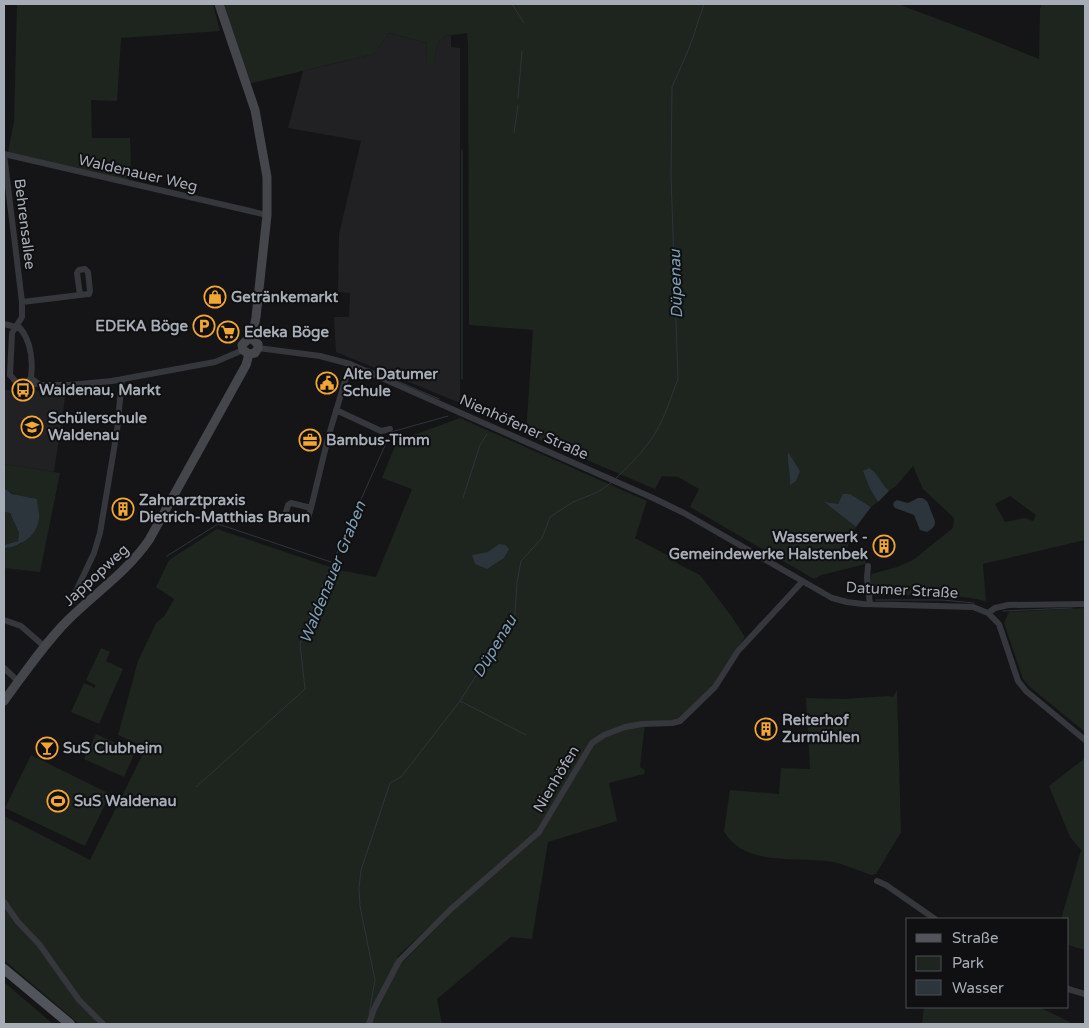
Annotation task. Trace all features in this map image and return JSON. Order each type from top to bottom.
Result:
[{"type":"main road","points":[[4,969],[70,1024]]},
{"type":"street","points":[[219,4],[255,110],[267,177],[267,215],[252,339]]},
{"type":"street","name":"Waldenauer Weg","points":[[4,154],[267,215]]},
{"type":"street","name":"Behrensallee","points":[[4,154],[22,302],[22,317],[12,333],[10,375],[17,383],[25,383]]},
{"type":"street","points":[[22,302],[80,295]]},
{"type":"street","points":[[4,324],[16,326],[23,331],[29,346],[32,360],[31,378],[25,383]]},
{"type":"street","points":[[25,383],[70,385],[122,379],[214,362],[246,352],[255,353],[258,344],[252,339],[244,341],[242,345],[246,352]]},
{"type":"street","name":"Nienhöfener Straße","points":[[258,348],[320,356],[350,364],[618,482]]},
{"type":"street","name":"Jappopweg","points":[[4,701],[67,621],[124,571],[144,548],[246,365],[246,352]]},
{"type":"street","points":[[311,508],[350,364]]},
{"type":"street","points":[[31,378],[38,384]]},
{"type":"street","points":[[75,600],[76,591],[94,554],[100,533],[117,431],[122,379]]},
{"type":"street","points":[[336,410],[381,431],[390,429]]},
{"type":"street","name":"Datumer Straße","points":[[618,482],[684,513],[832,598],[847,602],[870,604],[961,605],[988,613]]},
{"type":"street","points":[[868,566],[867,578],[870,604]]},
{"type":"street","name":"Nienhöfen","points":[[369,1024],[374,1009],[399,961],[451,909],[538,832],[592,743],[604,735],[626,727],[680,721],[716,687],[738,651],[802,582]]},
{"type":"street","points":[[1085,604],[999,606],[988,613],[999,624],[1003,633],[1018,681],[1026,691],[1085,740]]},
{"type":"street","points":[[4,620],[21,626],[45,647]]},
{"type":"street","points":[[4,668],[19,682]]},
{"type":"street","points":[[877,881],[886,885],[934,918]]},
{"type":"street","points":[[4,902],[18,922],[39,944],[79,1000],[103,1024]]},
{"type":"street","points":[[1069,989],[1085,994]]},
{"type":"shaded area","points":[[389,33],[427,43],[426,63],[433,67],[438,42],[446,36],[451,36],[451,47],[460,48],[460,403],[336,352],[334,317],[349,317],[350,293],[338,292],[339,234],[361,141],[288,128],[303,71],[374,54]]},
{"type":"shaded area","name":"Schülerschule Waldenau","points":[[4,390],[66,391],[54,472],[4,464]]},
{"type":"green space","points":[[17,4],[213,4],[220,31],[121,38],[117,101],[91,100],[92,138],[130,138],[131,164],[127,182],[8,153],[14,121]]},
{"type":"green space","points":[[221,4],[898,4],[1039,59],[1040,9],[1042,4],[1085,4],[1085,540],[983,564],[986,602],[947,596],[872,596],[869,579],[872,574],[913,560],[953,528],[954,518],[923,489],[913,466],[896,486],[889,491],[864,471],[870,489],[878,502],[871,507],[849,494],[838,504],[825,503],[856,527],[846,550],[864,551],[866,564],[821,575],[814,579],[690,507],[699,489],[678,477],[662,476],[655,489],[526,434],[533,330],[469,325],[467,33],[446,36],[438,42],[433,68],[426,63],[427,43],[389,33],[374,54],[248,84]],"holes":[[[1010,496],[1036,515],[1033,521],[1025,518],[1005,522],[995,504]]]},
{"type":"green space","points":[[460,418],[647,501],[635,538],[700,575],[745,637],[713,685],[688,715],[666,722],[645,724],[640,767],[645,770],[644,774],[609,783],[617,821],[548,842],[532,939],[511,937],[437,999],[442,1024],[79,1024],[4,960],[4,816],[90,860],[146,748],[118,735],[138,661],[156,623],[165,615],[174,599],[156,587],[169,560],[217,529],[339,570],[376,577],[412,489],[382,478],[397,441]],"holes":[[[449,908],[454,910],[403,962],[397,957]]]},
{"type":"green space","points":[[4,464],[60,473],[40,572],[4,568],[4,548],[21,544],[39,518],[31,497],[16,495],[4,488]]},
{"type":"green space","points":[[4,512],[10,513],[19,533],[18,541],[4,545]]},
{"type":"green space","points":[[1085,608],[1085,732],[1030,687],[1023,679],[1004,623],[1009,612]]},
{"type":"green space","points":[[101,648],[110,652],[106,661],[123,669],[99,724],[71,712],[84,683],[95,688],[95,685],[86,680]]},
{"type":"green space","points":[[897,690],[901,832],[876,874],[871,875],[827,861],[771,858],[756,855],[743,850],[732,842],[724,831],[730,790],[779,794],[781,768],[810,769],[806,698],[893,697]]},
{"type":"green space","points":[[96,734],[135,752],[124,777],[84,759]]},
{"type":"green space","name":"SuS Waldenau","points":[[31,755],[110,794],[85,846],[5,808]]},
{"type":"green space","points":[[1085,758],[1085,950],[1069,945],[1069,918],[1061,918],[1081,850],[1070,837],[1049,786]]},
{"type":"green space","points":[[4,982],[53,1024],[4,1024]]},
{"type":"green space","points":[[924,1008],[1041,1008],[1070,1022],[1069,1024],[922,1024]]},
{"type":"water","points":[[788,452],[800,471],[796,481],[790,485],[788,461]]},
{"type":"water","points":[[869,468],[889,491],[878,502],[870,489],[863,471]]},
{"type":"water","points":[[4,488],[12,494],[37,499],[39,517],[35,531],[27,540],[4,548],[4,545],[18,541],[19,533],[10,513],[4,512]]},
{"type":"water","points":[[843,494],[850,494],[871,507],[856,527],[824,502],[838,504]]},
{"type":"water","points":[[922,498],[927,502],[934,520],[934,527],[927,532],[920,530],[914,515],[895,508],[893,505],[897,500],[908,503]]},
{"type":"water","points":[[499,544],[505,545],[509,549],[504,558],[487,569],[475,564],[472,555],[488,552]]},
{"type":"waterway","points":[[512,4],[524,23]]},
{"type":"waterway","name":"Düpenau","points":[[615,479],[638,456],[655,434],[678,379],[671,176],[672,87],[690,46],[704,4]]},
{"type":"waterway","points":[[518,98],[522,51]]},
{"type":"waterway","points":[[514,133],[518,105]]},
{"type":"waterway","name":"Waldenauer Graben","points":[[462,150],[462,379]]},
{"type":"waterway","points":[[367,368],[439,399]]},
{"type":"waterway","name":"Waldenauer Graben","points":[[196,787],[305,689],[300,644],[314,605],[391,432],[448,416]]},
{"type":"waterway","points":[[463,498],[480,445],[487,434]]},
{"type":"waterway","name":"Düpenau","points":[[369,1014],[375,980],[360,906],[359,888],[361,870],[390,783],[401,777],[460,701],[515,614],[517,582],[521,561],[542,538],[550,517],[573,502],[598,492],[612,482]]},
{"type":"waterway","points":[[167,556],[218,524],[331,562]]},
{"type":"waterway","points":[[876,600],[942,600],[974,603]]},
{"type":"waterway","points":[[1003,611],[1072,608]]},
{"type":"waterway","points":[[460,701],[526,735]]},
{"type":"place","name":"Getränkemarkt","points":[[215,297]]},
{"type":"place","name":"EDEKA Böge","points":[[204,326]]},
{"type":"place","name":"Edeka Böge","points":[[228,332]]},
{"type":"place","name":"Alte Datumer Schule","points":[[327,383]]},
{"type":"place","name":"Waldenau, Markt","points":[[23,390]]},
{"type":"place","name":"Schülerschule Waldenau","points":[[32,427]]},
{"type":"place","name":"Bambus-Timm","points":[[310,440]]},
{"type":"place","name":"Zahnarztpraxis Dietrich-Matthias Braun","points":[[123,509]]},
{"type":"place","name":"Wasserwerk - Gemeindewerke Halstenbek","points":[[884,546]]},
{"type":"place","name":"Reiterhof Zurmühlen","points":[[766,729]]},
{"type":"place","name":"SuS Clubheim","points":[[47,748]]},
{"type":"place","name":"SuS Waldenau","points":[[58,801]]}]
